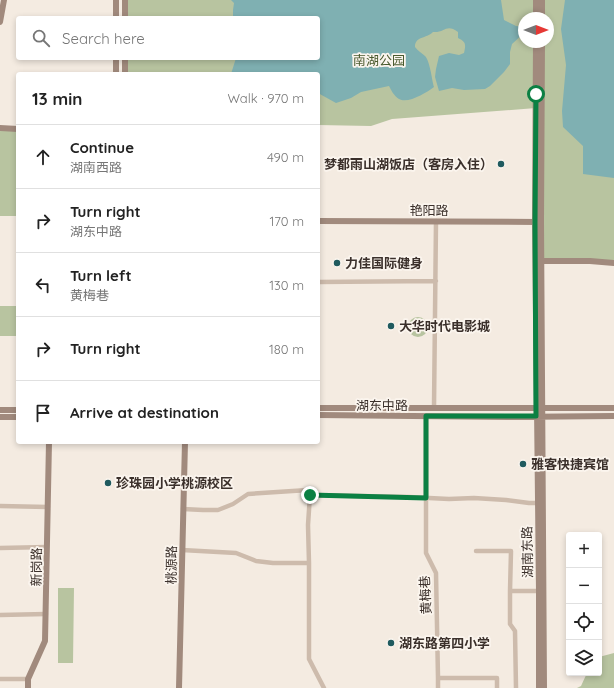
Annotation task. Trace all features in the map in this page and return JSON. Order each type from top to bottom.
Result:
[{"type":"main road","points":[[0,22],[4,0]]},
{"type":"main road","points":[[116,0],[116,16]]},
{"type":"main road","points":[[125,0],[125,16]]},
{"type":"main road","points":[[536,0],[536,12]]},
{"type":"main road","points":[[542,0],[542,12]]},
{"type":"main road","points":[[536,48],[539,416],[544,688]]},
{"type":"main road","points":[[539,408],[541,261],[538,222],[542,48]]},
{"type":"main road","points":[[116,60],[116,72]]},
{"type":"main road","points":[[125,60],[126,72]]},
{"type":"main road","points":[[0,128],[16,129]]},
{"type":"main road","name":"艳阳路","points":[[320,221],[538,222]]},
{"type":"main road","points":[[541,261],[590,261],[614,263]]},
{"type":"main road","name":"湖东中路","points":[[320,408],[614,408]]},
{"type":"main road","points":[[0,410],[16,410]]},
{"type":"main road","name":"湖东中路","points":[[320,415],[614,416]]},
{"type":"main road","name":"湖南东路","points":[[539,416],[537,503],[539,688]]},
{"type":"main road","points":[[0,417],[16,417]]},
{"type":"main road","name":"新岗路","points":[[28,688],[28,679],[45,641],[49,444]]},
{"type":"main road","name":"桃源路","points":[[180,688],[185,444]]},
{"type":"street","points":[[434,408],[436,222]]},
{"type":"street","points":[[320,282],[436,281]]},
{"type":"street","name":"黄梅巷","points":[[426,416],[426,553],[436,573],[438,688]]},
{"type":"street","points":[[183,509],[218,510],[233,504],[248,494],[308,490],[310,495],[308,525],[309,659],[324,688]]},
{"type":"street","points":[[310,495],[449,499],[474,498],[537,503]]},
{"type":"street","points":[[0,506],[48,506]]},
{"type":"street","points":[[0,548],[47,547]]},
{"type":"street","points":[[182,550],[236,553],[256,561],[273,563],[309,563]]},
{"type":"street","points":[[476,551],[511,551],[510,624],[515,631],[516,688]]},
{"type":"street","points":[[510,591],[539,591]]},
{"type":"street","points":[[0,615],[46,614]]},
{"type":"street","points":[[438,678],[497,678],[497,688]]},
{"type":"street","points":[[0,679],[28,679]]},
{"type":"green space","name":"南湖公园","points":[[125,0],[536,0],[536,12],[518,12],[518,48],[536,48],[536,108],[392,119],[371,126],[320,125],[320,72],[125,72],[125,60],[320,60],[320,16],[125,16]]},
{"type":"green space","points":[[542,0],[614,0],[614,263],[541,261],[542,48],[554,48],[554,12],[542,12]]},
{"type":"green space","points":[[0,128],[16,129],[16,216],[0,216]]},
{"type":"green space","points":[[0,306],[16,306],[16,336],[0,336]]},
{"type":"green space","points":[[418,317],[425,320],[428,327],[425,334],[418,337],[411,334],[408,327],[411,320]]},
{"type":"green space","points":[[58,588],[74,588],[73,663],[58,663]]},
{"type":"green space","points":[[614,653],[614,688],[577,688],[581,686],[586,676],[602,676],[602,656]]},
{"type":"water","points":[[231,0],[501,0],[504,20],[518,26],[518,38],[512,44],[510,64],[490,86],[485,89],[464,90],[452,88],[439,91],[435,77],[439,56],[449,53],[459,55],[464,53],[465,47],[464,42],[458,38],[458,32],[454,29],[448,28],[433,32],[419,39],[415,43],[417,50],[427,58],[434,87],[422,95],[407,100],[399,99],[389,86],[361,92],[351,98],[336,103],[320,94],[320,72],[232,72],[235,60],[320,60],[320,16],[233,16],[234,3]]},
{"type":"water","points":[[565,0],[614,0],[614,178],[583,174],[583,146],[563,127],[562,111],[566,65],[561,29]]},
{"type":"place","name":"梦都雨山湖饭店（客房入住）","points":[[501,164]]},
{"type":"place","name":"力佳国际健身","points":[[337,263]]},
{"type":"place","name":"大华时代电影城","points":[[391,326]]},
{"type":"place","name":"雅客快捷宾馆","points":[[523,464]]},
{"type":"place","name":"珍珠园小学桃源校区","points":[[108,483]]},
{"type":"place","name":"湖东路第四小学","points":[[391,643]]},
{"type":"route","points":[[310,495],[426,498],[426,416],[536,416],[536,94]]}]
